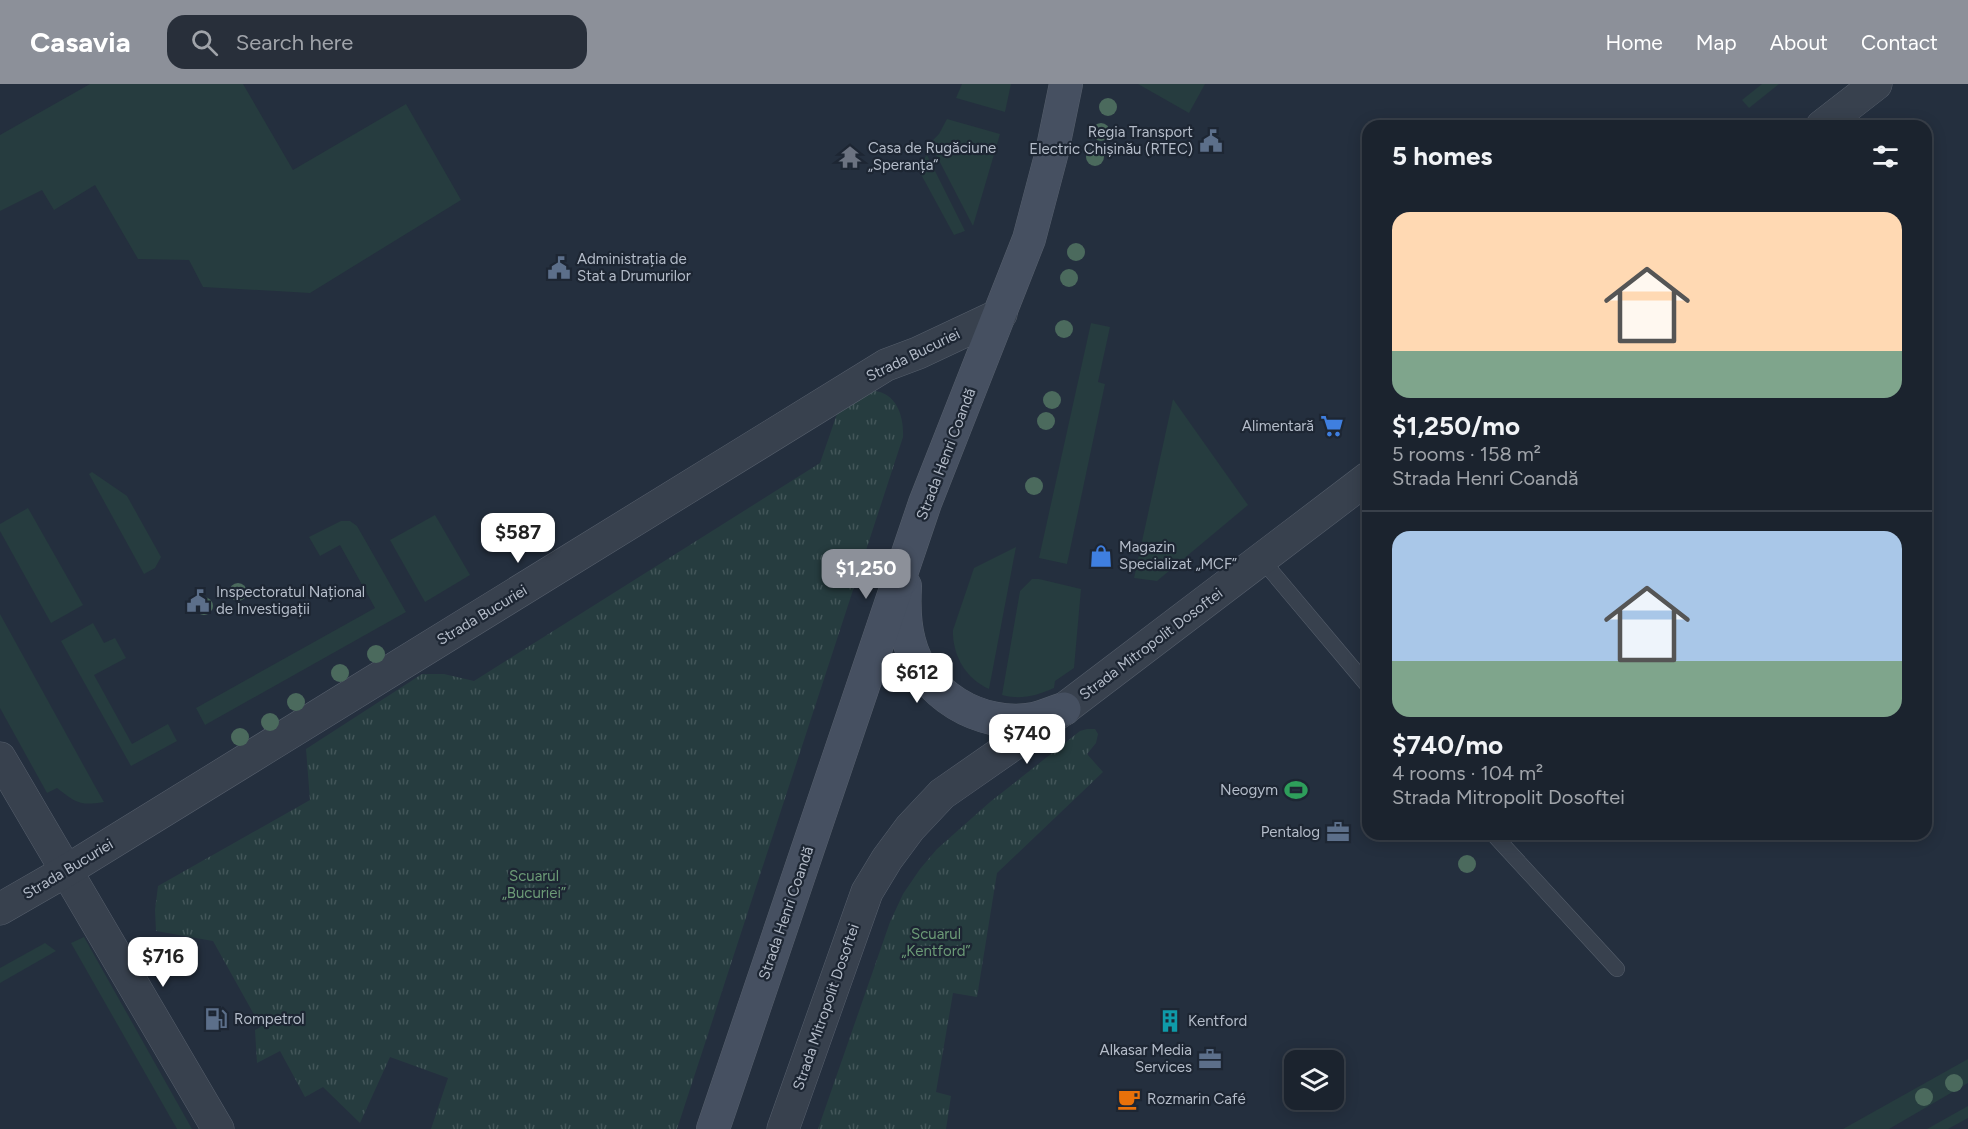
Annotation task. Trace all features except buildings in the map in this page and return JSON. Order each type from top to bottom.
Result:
[{"type":"main road","name":"Strada Henri Coandă","points":[[713,1129],[925,503],[1001,314],[1030,232],[1052,152],[1066,84]]},
{"type":"main road","points":[[910,548],[904,610],[909,642],[922,671],[944,695],[971,712],[1001,720],[1034,719],[1064,709]]},
{"type":"street","points":[[1830,120],[1875,84]]},
{"type":"street","name":"Strada Bucuriei","points":[[0,909],[66,871],[886,365],[918,353],[1001,314]]},
{"type":"street","name":"Strada Mitropolit Dosoftei","points":[[783,1129],[867,892],[887,858],[910,828],[942,794],[1064,709],[1362,483]]},
{"type":"street","points":[[0,758],[218,1129]]},
{"type":"lane","points":[[1262,560],[1362,679]]},
{"type":"lane","points":[[1499,840],[1617,969]]},
{"type":"green space","points":[[90,84],[243,84],[293,170],[406,104],[461,200],[310,293],[203,287],[189,260],[138,259],[95,185],[54,210],[42,190],[0,211],[0,135]]},
{"type":"green space","points":[[962,84],[1011,84],[1005,112],[956,98]]},
{"type":"green space","points":[[1138,84],[1205,84],[1189,113]]},
{"type":"green space","points":[[1762,84],[1779,84],[1749,108],[1742,100]]},
{"type":"green space","points":[[947,119],[1000,134],[973,226],[930,143],[939,134]]},
{"type":"green space","points":[[927,155],[965,231],[954,235],[917,167]]},
{"type":"green space","points":[[1091,323],[1110,327],[1098,382],[1105,384],[1067,564],[1039,558]]},
{"type":"green space","name":"Scuarul „Bucuriei”","points":[[874,391],[894,401],[902,422],[903,437],[677,1129],[431,1129],[448,1078],[390,1057],[360,1123],[323,1087],[305,1097],[280,1051],[257,1063],[255,1030],[261,1027],[213,941],[156,931],[155,910],[158,886],[310,800],[306,749],[422,674],[444,674],[474,681],[820,463],[837,414]]},
{"type":"green space","points":[[1173,399],[1248,505],[1157,581],[1134,578]]},
{"type":"green space","points":[[92,472],[127,496],[161,557],[155,568],[144,574],[89,474]]},
{"type":"green space","points":[[28,508],[83,605],[51,623],[0,531],[0,524]]},
{"type":"green space","points":[[435,515],[470,575],[425,602],[390,540]]},
{"type":"green space","points":[[341,521],[350,521],[357,526],[406,612],[205,725],[196,708],[375,608],[340,545],[320,556],[309,537]]},
{"type":"green space","points":[[1016,547],[989,689],[967,673],[962,665],[955,648],[953,630],[974,568]]},
{"type":"green space","points":[[1032,579],[1081,589],[1074,668],[1055,681],[1054,688],[1047,691],[1022,697],[1002,695],[1020,591]]},
{"type":"green space","points":[[0,614],[104,802],[89,804],[79,802],[57,788],[47,793],[0,708]]},
{"type":"green space","points":[[93,623],[104,643],[115,638],[126,658],[94,675],[132,744],[168,724],[177,741],[131,766],[61,641]]},
{"type":"green space","name":"Scuarul „Kentford”","points":[[1095,729],[1098,734],[1096,743],[1087,754],[1103,772],[997,873],[977,997],[953,993],[936,1092],[951,1096],[946,1129],[818,1129],[890,922],[903,894],[937,849],[990,802],[1080,731]]},
{"type":"green space","points":[[84,937],[192,1129],[177,1129],[71,943]]},
{"type":"green space","points":[[45,943],[56,951],[0,983],[0,968]]},
{"type":"green space","points":[[1968,1059],[1968,1083],[1889,1129],[1843,1129]]},
{"type":"green space","points":[[1968,1106],[1968,1118],[1948,1129],[1927,1129]]},
{"type":"place","name":"Regia Transport Electric Chișinău (RTEC)","points":[[1211,141]]},
{"type":"place","name":"Casa de Rugăciune „Speranța“","points":[[850,157]]},
{"type":"place","name":"Administrația de Stat a Drumurilor","points":[[559,268]]},
{"type":"place","name":"Alimentară","points":[[1332,426]]},
{"type":"place","name":"Magazin Specializat „MCF”","points":[[1101,556]]},
{"type":"place","name":"Inspectoratul Național de Investigații","points":[[198,601]]},
{"type":"place","name":"Neogym","points":[[1296,790]]},
{"type":"place","name":"Pentalog","points":[[1338,832]]},
{"type":"place","name":"Rompetrol","points":[[216,1019]]},
{"type":"place","name":"Kentford","points":[[1170,1021]]},
{"type":"place","name":"Alkasar Media Services","points":[[1210,1059]]},
{"type":"place","name":"Rozmarin Café","points":[[1129,1099]]}]
